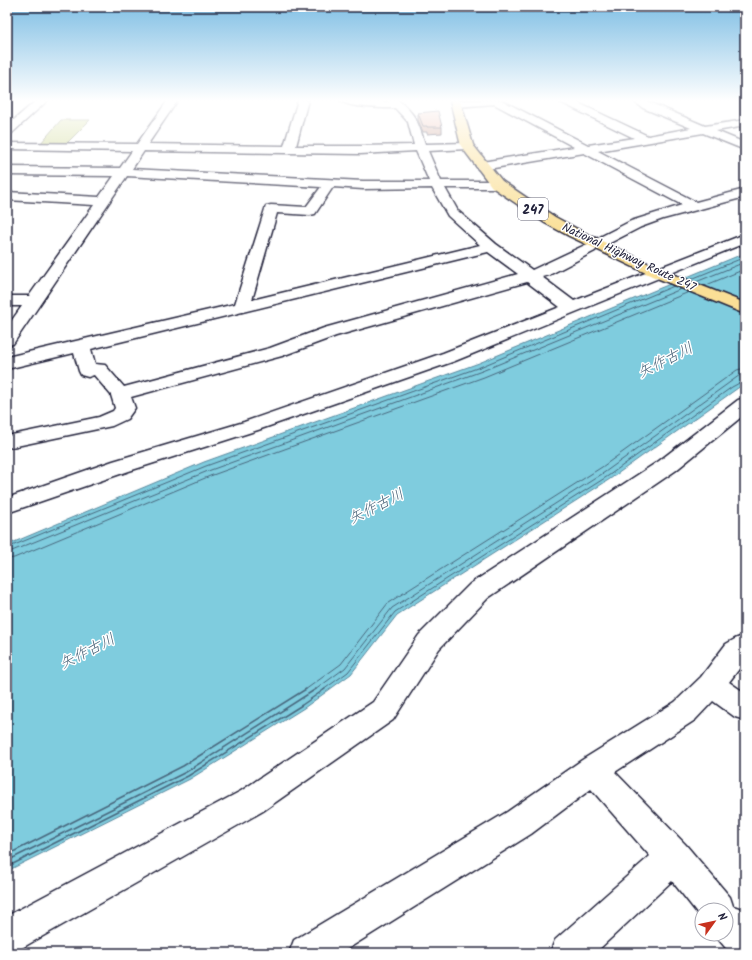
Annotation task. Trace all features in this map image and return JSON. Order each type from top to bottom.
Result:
[{"type":"highway","name":"National Highway Route 247","points":[[467,146],[497,184],[538,212],[574,233],[657,273],[745,309]]},
{"type":"street","points":[[7,340],[102,201],[143,145]]},
{"type":"street","points":[[289,145],[289,149]]},
{"type":"street","points":[[420,145],[437,185],[453,213],[529,277],[571,307]]},
{"type":"street","points":[[578,145],[694,207]]},
{"type":"street","points":[[482,166],[606,145]]},
{"type":"street","points":[[7,146],[289,149],[421,148],[467,146]]},
{"type":"street","points":[[7,171],[123,172],[362,185],[497,184]]},
{"type":"street","points":[[242,307],[271,209],[310,211],[329,184]]},
{"type":"street","points":[[120,394],[276,352],[330,332],[529,277],[544,272],[636,224],[658,216],[745,193]]},
{"type":"street","points":[[7,196],[102,201]]},
{"type":"street","points":[[7,506],[121,466],[251,426],[449,357],[745,238]]},
{"type":"street","points":[[7,363],[491,246]]},
{"type":"street","points":[[7,301],[33,302]]},
{"type":"street","points":[[7,442],[105,422],[120,415],[125,408],[120,394],[98,369],[88,371],[81,346]]},
{"type":"street","points":[[7,936],[252,801],[384,711],[429,642],[479,591],[655,474],[745,404]]},
{"type":"street","points":[[307,953],[519,823],[593,770],[686,711],[711,685],[736,652],[745,646]]},
{"type":"street","points":[[711,685],[745,708]]},
{"type":"street","points":[[593,770],[674,857],[711,902]]},
{"type":"street","points":[[568,953],[674,857]]},
{"type":"street","points":[[734,930],[745,943]]},
{"type":"water","name":"矢作古川","points":[[745,253],[745,383],[610,479],[397,615],[351,674],[304,708],[190,779],[7,871],[7,545],[204,462],[479,363]]}]
